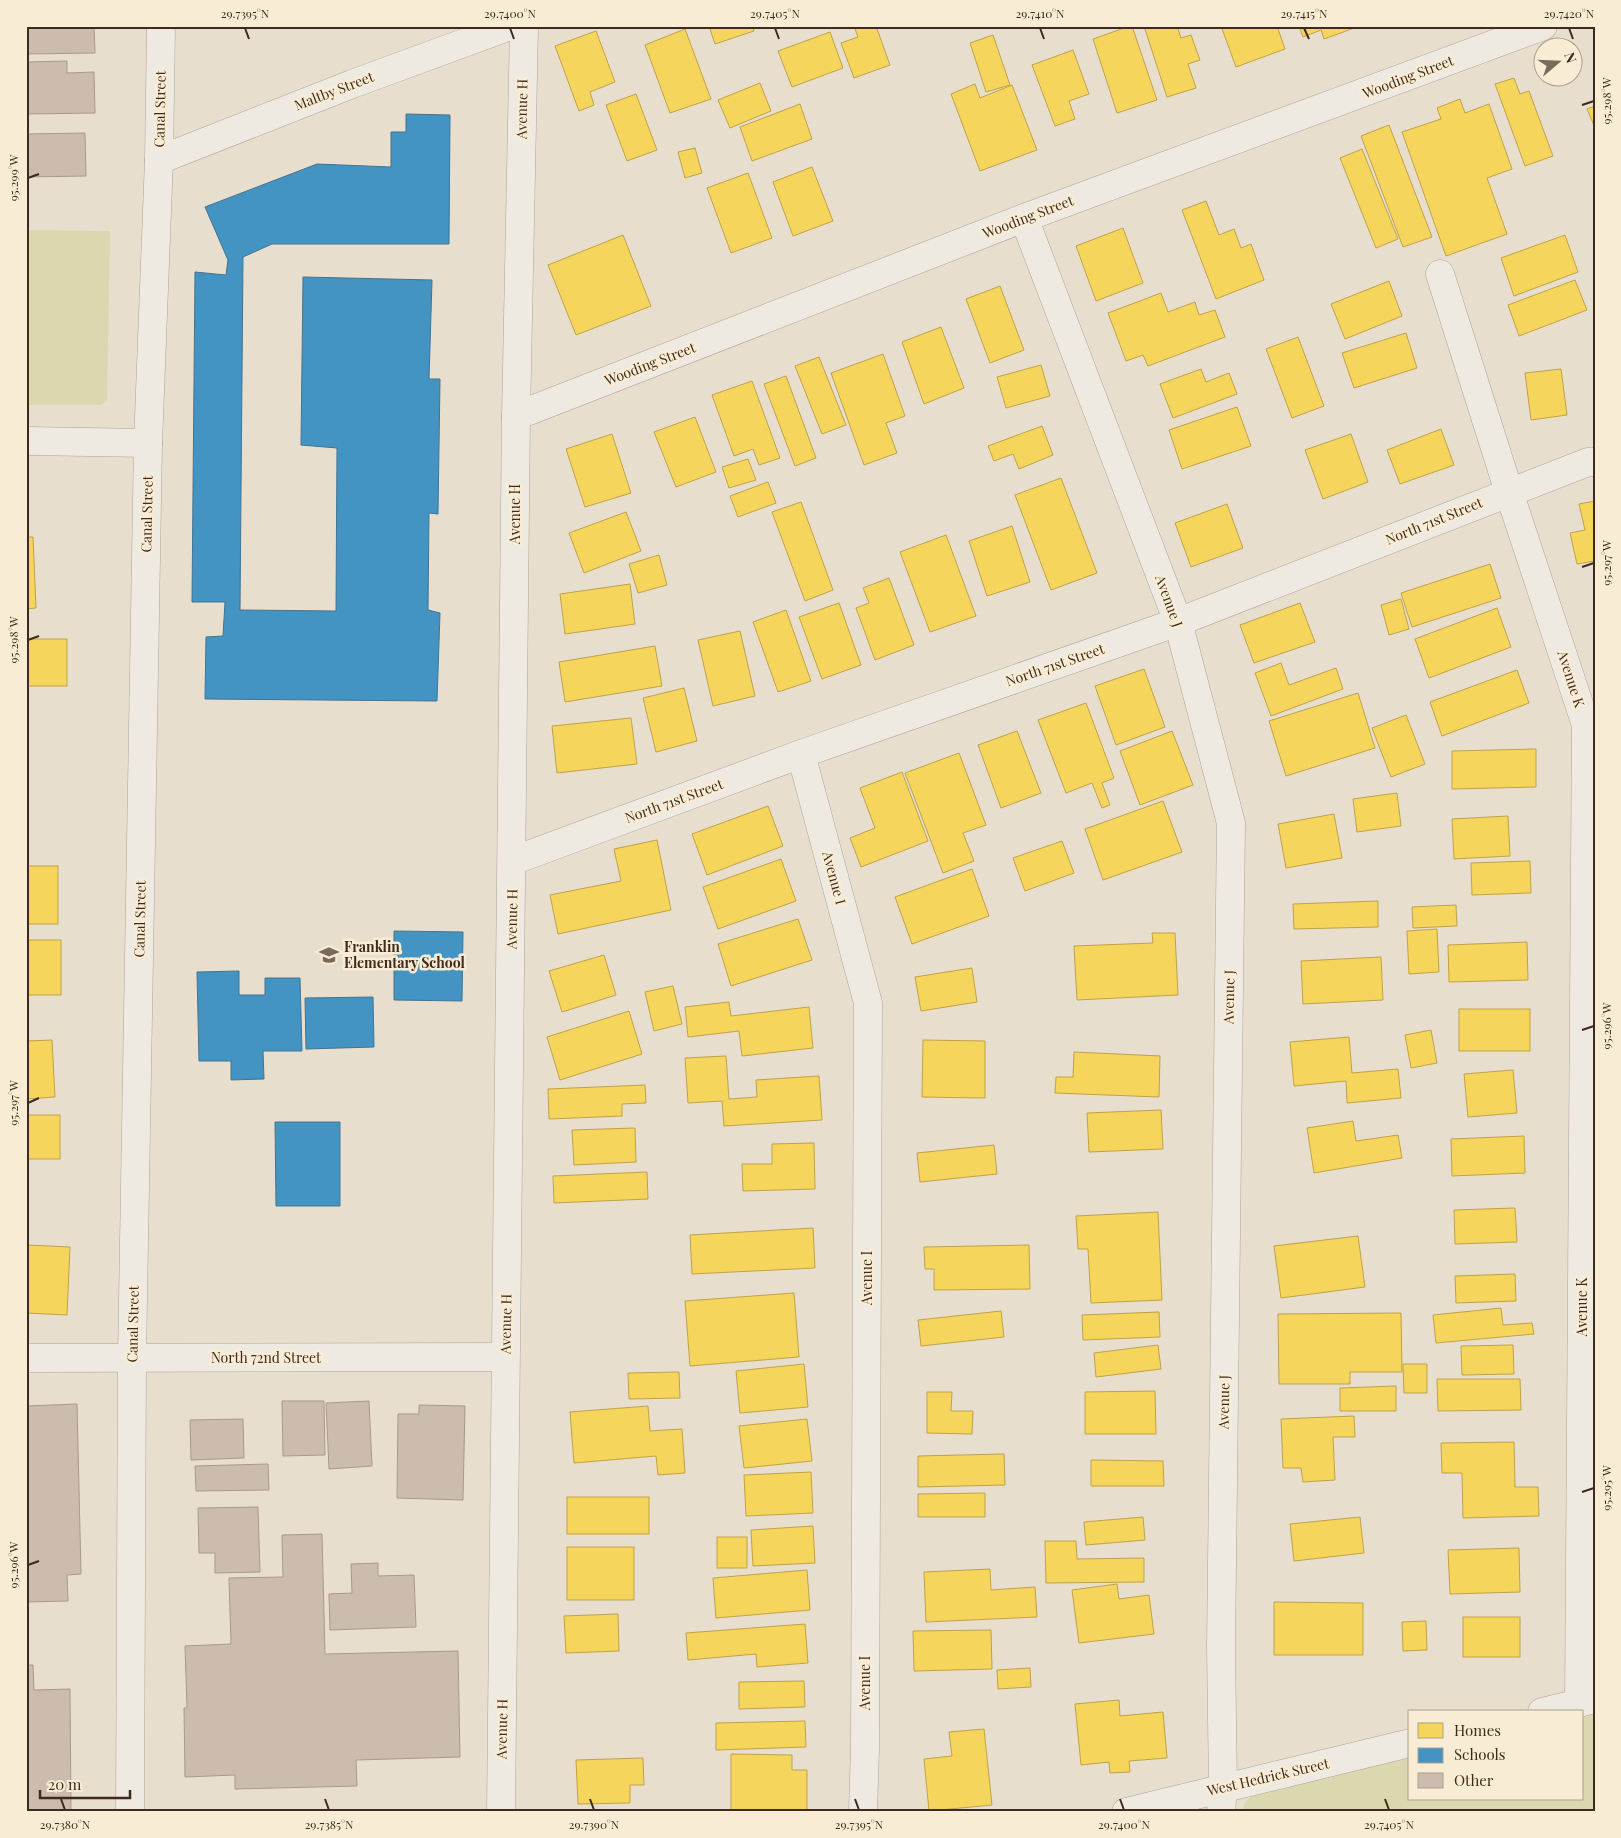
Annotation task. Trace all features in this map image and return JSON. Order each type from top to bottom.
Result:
[{"type":"street","name":"Canal Street","points":[[130,1812],[132,1358],[148,443],[159,160],[161,26]]},
{"type":"street","name":"Maltby Street","points":[[159,160],[352,84],[510,26]]},
{"type":"street","name":"Avenue H","points":[[501,1812],[516,416],[524,26]]},
{"type":"street","name":"Wooding Street","points":[[516,416],[1024,218],[1543,26]]},
{"type":"street","name":"Avenue J","points":[[1024,218],[1178,622],[1231,823],[1221,1675],[1222,1800]]},
{"type":"street","name":"Avenue K","points":[[1440,274],[1586,725],[1587,1701]]},
{"type":"street","points":[[26,441],[148,443]]},
{"type":"street","name":"North 71st Street","points":[[512,861],[801,754],[1178,622],[1509,492],[1588,462],[1595,462]]},
{"type":"street","name":"Avenue I","points":[[801,754],[868,1003],[865,1748],[863,1812]]},
{"type":"street","name":"North 72nd Street","points":[[26,1358],[505,1357]]},
{"type":"street","points":[[1550,1710],[1587,1701]]},
{"type":"street","name":"West Hedrick Street","points":[[1126,1812],[1222,1800],[1408,1744]]},
{"type":"shaded area","points":[[26,230],[110,231],[107,399],[101,405],[26,405]]},
{"type":"shaded area","points":[[1595,1714],[1595,1812],[1242,1812],[1245,1803],[1254,1792],[1408,1757],[1408,1800],[1584,1800],[1584,1717]]},
{"type":"building: Homes","points":[[709,26],[753,26],[754,31],[715,44]]},
{"type":"building: Homes","points":[[854,26],[876,26],[890,65],[854,78],[841,43],[858,37]]},
{"type":"building: Homes","points":[[1132,26],[1157,100],[1117,113],[1093,39]]},
{"type":"building: Homes","points":[[1144,26],[1177,26],[1181,38],[1191,35],[1200,60],[1188,64],[1196,88],[1167,97]]},
{"type":"building: Homes","points":[[1221,26],[1277,26],[1285,49],[1236,67]]},
{"type":"building: Homes","points":[[1299,26],[1357,27],[1324,39],[1321,30],[1303,37]]},
{"type":"building: Homes","points":[[685,29],[711,99],[670,113],[645,45]]},
{"type":"building: Homes","points":[[596,31],[615,82],[590,92],[594,105],[579,111],[555,46]]},
{"type":"building: Homes","points":[[830,32],[843,68],[792,87],[778,51]]},
{"type":"building: Homes","points":[[993,35],[1010,85],[986,92],[970,43]]},
{"type":"building: Homes","points":[[1073,50],[1089,94],[1069,101],[1075,119],[1055,126],[1032,65]]},
{"type":"building: Homes","points":[[1514,78],[1520,94],[1529,91],[1553,156],[1525,166],[1495,84]]},
{"type":"building: Homes","points":[[760,83],[771,111],[730,128],[718,100]]},
{"type":"building: Homes","points":[[975,84],[980,98],[1012,85],[1037,150],[980,171],[951,94]]},
{"type":"building: Homes","points":[[636,94],[657,150],[627,161],[606,105]]},
{"type":"building: Homes","points":[[1460,99],[1465,113],[1489,104],[1512,169],[1487,178],[1507,234],[1446,256],[1402,132],[1441,119],[1437,108]]},
{"type":"building: Homes","points":[[800,104],[812,139],[752,161],[740,127]]},
{"type":"building: Homes","points":[[1595,106],[1595,128],[1587,109]]},
{"type":"building: Homes","points":[[1389,125],[1432,237],[1403,247],[1361,136]]},
{"type":"building: Homes","points":[[695,148],[702,173],[685,178],[678,152]]},
{"type":"building: Homes","points":[[1362,149],[1398,239],[1376,248],[1340,158]]},
{"type":"building: Homes","points":[[812,167],[833,221],[793,236],[773,182]]},
{"type":"building: Homes","points":[[748,173],[772,238],[731,253],[707,188]]},
{"type":"building: Homes","points":[[1206,201],[1219,235],[1234,229],[1241,248],[1251,244],[1264,280],[1216,299],[1182,210]]},
{"type":"building: Homes","points":[[1123,228],[1143,283],[1096,301],[1076,246]]},
{"type":"building: Homes","points":[[623,235],[651,306],[576,335],[548,265]]},
{"type":"building: Homes","points":[[1565,235],[1578,272],[1514,296],[1501,258]]},
{"type":"building: Homes","points":[[1575,280],[1587,310],[1519,336],[1508,305]]},
{"type":"building: Homes","points":[[1389,281],[1402,316],[1345,339],[1331,304]]},
{"type":"building: Homes","points":[[1000,286],[1024,350],[990,363],[966,299]]},
{"type":"building: Homes","points":[[1161,293],[1168,312],[1195,302],[1199,315],[1215,310],[1225,337],[1148,366],[1143,355],[1126,361],[1108,313]]},
{"type":"building: Homes","points":[[941,327],[964,388],[924,404],[902,342]]},
{"type":"building: Homes","points":[[1406,333],[1417,368],[1354,388],[1342,353]]},
{"type":"building: Homes","points":[[1298,337],[1324,406],[1292,418],[1266,349]]},
{"type":"building: Homes","points":[[883,354],[905,416],[886,423],[897,453],[864,465],[831,373]]},
{"type":"building: Homes","points":[[819,357],[846,425],[822,434],[795,366]]},
{"type":"building: Homes","points":[[1041,365],[1050,396],[1006,408],[997,377]]},
{"type":"building: Homes","points":[[1201,369],[1206,382],[1229,373],[1237,394],[1173,418],[1160,384]]},
{"type":"building: Homes","points":[[1561,369],[1567,415],[1531,420],[1525,373]]},
{"type":"building: Homes","points":[[786,376],[816,458],[795,466],[764,384]]},
{"type":"building: Homes","points":[[752,381],[780,458],[759,465],[753,449],[734,456],[712,395]]},
{"type":"building: Homes","points":[[1237,407],[1251,446],[1182,469],[1169,430]]},
{"type":"building: Homes","points":[[695,417],[716,472],[676,487],[654,432]]},
{"type":"building: Homes","points":[[1042,426],[1053,455],[1019,469],[1013,454],[994,461],[988,446]]},
{"type":"building: Homes","points":[[1441,429],[1454,465],[1400,484],[1387,450]]},
{"type":"building: Homes","points":[[612,434],[631,493],[585,507],[566,449]]},
{"type":"building: Homes","points":[[1351,434],[1368,482],[1323,499],[1305,450]]},
{"type":"building: Homes","points":[[748,459],[756,480],[729,488],[722,467]]},
{"type":"building: Homes","points":[[1061,478],[1097,573],[1051,590],[1015,495]]},
{"type":"building: Homes","points":[[768,482],[776,503],[738,517],[730,496]]},
{"type":"building: Homes","points":[[1595,501],[1595,561],[1577,564],[1570,533],[1585,530],[1579,504]]},
{"type":"building: Homes","points":[[801,502],[833,590],[805,601],[772,512]]},
{"type":"building: Homes","points":[[1227,504],[1243,548],[1191,567],[1175,523]]},
{"type":"building: Homes","points":[[626,512],[641,551],[584,573],[569,533]]},
{"type":"building: Homes","points":[[1012,526],[1030,582],[987,596],[969,541]]},
{"type":"building: Homes","points":[[946,535],[976,616],[930,632],[900,552]]},
{"type":"building: Homes","points":[[26,537],[33,537],[36,608],[26,609]]},
{"type":"building: Homes","points":[[659,555],[667,585],[638,593],[629,564]]},
{"type":"building: Homes","points":[[1490,564],[1501,598],[1412,627],[1401,593]]},
{"type":"building: Homes","points":[[889,578],[914,645],[875,660],[856,608],[869,603],[863,588]]},
{"type":"building: Homes","points":[[630,584],[635,624],[565,634],[560,594]]},
{"type":"building: Homes","points":[[1401,599],[1409,629],[1389,635],[1381,605]]},
{"type":"building: Homes","points":[[839,603],[861,665],[822,679],[799,617]]},
{"type":"building: Homes","points":[[1300,603],[1315,642],[1254,663],[1240,625]]},
{"type":"building: Homes","points":[[1497,608],[1511,647],[1429,678],[1415,639]]},
{"type":"building: Homes","points":[[786,610],[811,681],[778,692],[753,622]]},
{"type":"building: Homes","points":[[740,631],[755,696],[713,706],[698,640]]},
{"type":"building: Homes","points":[[26,639],[67,639],[67,686],[26,686]]},
{"type":"building: Homes","points":[[655,646],[662,686],[565,702],[559,662]]},
{"type":"building: Homes","points":[[1281,663],[1289,685],[1336,668],[1343,689],[1271,716],[1255,673]]},
{"type":"building: Homes","points":[[1144,669],[1165,727],[1116,745],[1095,686]]},
{"type":"building: Homes","points":[[1517,670],[1529,703],[1442,736],[1430,702]]},
{"type":"building: Homes","points":[[684,688],[697,741],[656,752],[643,698]]},
{"type":"building: Homes","points":[[1358,693],[1375,748],[1286,776],[1269,721]]},
{"type":"building: Homes","points":[[1086,703],[1114,778],[1102,783],[1110,805],[1102,808],[1092,783],[1066,793],[1038,720]]},
{"type":"building: Homes","points":[[1406,715],[1425,764],[1391,777],[1372,728]]},
{"type":"building: Homes","points":[[631,718],[637,764],[557,773],[552,726]]},
{"type":"building: Homes","points":[[1017,731],[1041,793],[1001,808],[978,745]]},
{"type":"building: Homes","points":[[1172,731],[1193,785],[1140,805],[1120,751]]},
{"type":"building: Homes","points":[[1536,749],[1536,787],[1452,789],[1452,751]]},
{"type":"building: Homes","points":[[959,753],[986,825],[963,833],[974,861],[943,873],[905,773]]},
{"type":"building: Homes","points":[[902,772],[928,841],[861,867],[850,838],[875,828],[860,788]]},
{"type":"building: Homes","points":[[1397,793],[1401,826],[1357,832],[1353,799]]},
{"type":"building: Homes","points":[[1163,801],[1182,852],[1103,880],[1085,829]]},
{"type":"building: Homes","points":[[768,806],[783,846],[707,875],[692,834]]},
{"type":"building: Homes","points":[[1334,814],[1342,858],[1286,868],[1278,824]]},
{"type":"building: Homes","points":[[1508,816],[1510,856],[1454,859],[1452,819]]},
{"type":"building: Homes","points":[[657,840],[671,910],[558,934],[550,895],[621,881],[614,849]]},
{"type":"building: Homes","points":[[1062,841],[1074,873],[1025,891],[1013,858]]},
{"type":"building: Homes","points":[[781,859],[796,901],[718,929],[703,887]]},
{"type":"building: Homes","points":[[1530,861],[1531,893],[1472,895],[1471,863]]},
{"type":"building: Homes","points":[[26,866],[58,866],[58,924],[26,924]]},
{"type":"building: Homes","points":[[972,869],[989,916],[912,944],[895,897]]},
{"type":"building: Homes","points":[[1378,901],[1378,927],[1294,929],[1293,904]]},
{"type":"building: Homes","points":[[1456,905],[1457,926],[1413,928],[1412,907]]},
{"type":"building: Homes","points":[[798,919],[812,960],[731,986],[718,944]]},
{"type":"building: Homes","points":[[1437,929],[1439,972],[1409,974],[1407,931]]},
{"type":"building: Homes","points":[[1152,933],[1175,933],[1178,995],[1077,1000],[1074,946],[1153,943]]},
{"type":"building: Homes","points":[[26,940],[61,940],[61,995],[26,995]]},
{"type":"building: Homes","points":[[1527,942],[1528,980],[1449,982],[1448,945]]},
{"type":"building: Homes","points":[[604,955],[616,995],[562,1012],[549,971]]},
{"type":"building: Homes","points":[[1381,957],[1383,1000],[1303,1004],[1301,961]]},
{"type":"building: Homes","points":[[972,968],[977,1002],[921,1011],[915,977]]},
{"type":"building: Homes","points":[[673,986],[682,1024],[654,1031],[645,992]]},
{"type":"building: Homes","points":[[729,1002],[731,1016],[809,1007],[813,1048],[742,1056],[739,1031],[688,1037],[685,1007]]},
{"type":"building: Homes","points":[[1459,1009],[1530,1009],[1530,1051],[1459,1051]]},
{"type":"building: Homes","points":[[629,1011],[642,1054],[560,1080],[547,1037]]},
{"type":"building: Homes","points":[[1431,1030],[1437,1063],[1411,1068],[1405,1035]]},
{"type":"building: Homes","points":[[1349,1037],[1352,1073],[1398,1069],[1401,1098],[1347,1103],[1346,1081],[1294,1086],[1290,1042]]},
{"type":"building: Homes","points":[[52,1040],[55,1097],[26,1099],[26,1041]]},
{"type":"building: Homes","points":[[923,1040],[985,1041],[985,1098],[922,1097]]},
{"type":"building: Homes","points":[[1074,1052],[1160,1056],[1159,1097],[1055,1093],[1056,1077],[1073,1077]]},
{"type":"building: Homes","points":[[726,1056],[729,1099],[757,1097],[756,1080],[819,1076],[822,1120],[724,1126],[722,1101],[688,1103],[685,1058]]},
{"type":"building: Homes","points":[[1513,1070],[1517,1113],[1468,1117],[1464,1074]]},
{"type":"building: Homes","points":[[645,1085],[646,1103],[622,1104],[622,1116],[549,1119],[548,1089]]},
{"type":"building: Homes","points":[[1161,1110],[1163,1149],[1089,1152],[1087,1113]]},
{"type":"building: Homes","points":[[26,1115],[60,1115],[60,1159],[26,1159]]},
{"type":"building: Homes","points":[[1353,1121],[1356,1141],[1398,1135],[1402,1158],[1314,1173],[1307,1128]]},
{"type":"building: Homes","points":[[635,1128],[636,1162],[574,1165],[572,1130]]},
{"type":"building: Homes","points":[[1524,1136],[1525,1173],[1452,1176],[1451,1139]]},
{"type":"building: Homes","points":[[814,1143],[815,1189],[743,1191],[742,1164],[772,1164],[772,1144]]},
{"type":"building: Homes","points":[[994,1145],[997,1174],[920,1182],[917,1153]]},
{"type":"building: Homes","points":[[647,1172],[648,1199],[554,1203],[553,1176]]},
{"type":"building: Homes","points":[[1515,1208],[1517,1242],[1455,1244],[1454,1210]]},
{"type":"building: Homes","points":[[1158,1212],[1162,1300],[1091,1303],[1088,1249],[1078,1249],[1076,1216]]},
{"type":"building: Homes","points":[[813,1228],[815,1268],[692,1274],[690,1235]]},
{"type":"building: Homes","points":[[1358,1236],[1365,1287],[1281,1298],[1274,1246]]},
{"type":"building: Homes","points":[[26,1245],[70,1247],[67,1315],[26,1313]]},
{"type":"building: Homes","points":[[1029,1245],[1030,1289],[934,1290],[934,1269],[925,1269],[924,1247]]},
{"type":"building: Homes","points":[[1515,1274],[1516,1301],[1456,1303],[1455,1276]]},
{"type":"building: Homes","points":[[794,1293],[799,1357],[690,1366],[685,1301]]},
{"type":"building: Homes","points":[[1501,1308],[1503,1325],[1532,1323],[1534,1334],[1436,1343],[1433,1315]]},
{"type":"building: Homes","points":[[1001,1311],[1004,1337],[921,1346],[918,1320]]},
{"type":"building: Homes","points":[[1159,1312],[1160,1337],[1083,1340],[1082,1315]]},
{"type":"building: Homes","points":[[1401,1313],[1402,1372],[1350,1372],[1350,1384],[1279,1384],[1278,1314]]},
{"type":"building: Homes","points":[[1158,1345],[1161,1369],[1096,1377],[1094,1353]]},
{"type":"building: Homes","points":[[1513,1345],[1514,1374],[1462,1375],[1461,1346]]},
{"type":"building: Homes","points":[[804,1364],[808,1407],[740,1413],[736,1371]]},
{"type":"building: Homes","points":[[1403,1364],[1427,1364],[1427,1393],[1404,1393]]},
{"type":"building: Homes","points":[[679,1372],[680,1398],[629,1399],[628,1373]]},
{"type":"building: Homes","points":[[1437,1379],[1520,1379],[1521,1410],[1438,1411]]},
{"type":"building: Homes","points":[[1396,1386],[1396,1411],[1340,1411],[1340,1388]]},
{"type":"building: Homes","points":[[1155,1391],[1156,1434],[1085,1434],[1085,1392]]},
{"type":"building: Homes","points":[[927,1392],[952,1392],[951,1411],[973,1411],[972,1434],[927,1433]]},
{"type":"building: Homes","points":[[648,1406],[650,1431],[682,1429],[685,1473],[658,1475],[656,1456],[574,1463],[570,1412]]},
{"type":"building: Homes","points":[[1354,1416],[1355,1437],[1333,1437],[1335,1480],[1303,1482],[1301,1468],[1283,1468],[1281,1419]]},
{"type":"building: Homes","points":[[807,1419],[812,1461],[744,1468],[739,1426]]},
{"type":"building: Homes","points":[[1514,1442],[1515,1487],[1538,1487],[1539,1516],[1463,1518],[1462,1473],[1442,1473],[1441,1443]]},
{"type":"building: Homes","points":[[1004,1454],[1005,1485],[918,1487],[918,1456]]},
{"type":"building: Homes","points":[[1091,1460],[1163,1461],[1164,1486],[1091,1486]]},
{"type":"building: Homes","points":[[811,1472],[813,1513],[746,1516],[744,1475]]},
{"type":"building: Homes","points":[[985,1493],[985,1517],[918,1517],[918,1494]]},
{"type":"building: Homes","points":[[567,1497],[649,1497],[649,1534],[567,1534]]},
{"type":"building: Homes","points":[[1143,1517],[1145,1540],[1086,1545],[1084,1522]]},
{"type":"building: Homes","points":[[1360,1517],[1364,1553],[1294,1561],[1290,1524]]},
{"type":"building: Homes","points":[[813,1526],[815,1563],[753,1566],[751,1530]]},
{"type":"building: Homes","points":[[717,1537],[747,1537],[747,1568],[717,1568]]},
{"type":"building: Homes","points":[[1045,1541],[1076,1541],[1077,1559],[1144,1558],[1144,1582],[1046,1583]]},
{"type":"building: Homes","points":[[567,1547],[634,1547],[634,1600],[567,1600]]},
{"type":"building: Homes","points":[[1519,1548],[1520,1592],[1450,1594],[1448,1550]]},
{"type":"building: Homes","points":[[990,1569],[991,1590],[1035,1587],[1037,1617],[926,1622],[924,1572]]},
{"type":"building: Homes","points":[[807,1570],[810,1610],[716,1618],[713,1578]]},
{"type":"building: Homes","points":[[1117,1584],[1119,1599],[1149,1595],[1154,1634],[1079,1643],[1072,1590]]},
{"type":"building: Homes","points":[[1274,1602],[1363,1603],[1363,1655],[1274,1655]]},
{"type":"building: Homes","points":[[618,1614],[619,1651],[566,1653],[564,1616]]},
{"type":"building: Homes","points":[[1463,1617],[1520,1617],[1520,1657],[1463,1657]]},
{"type":"building: Homes","points":[[1426,1621],[1427,1650],[1403,1651],[1402,1622]]},
{"type":"building: Homes","points":[[805,1624],[808,1663],[757,1667],[756,1654],[688,1660],[686,1633]]},
{"type":"building: Homes","points":[[991,1630],[992,1669],[914,1671],[913,1631]]},
{"type":"building: Homes","points":[[1030,1668],[1031,1687],[998,1689],[997,1670]]},
{"type":"building: Homes","points":[[804,1681],[805,1707],[739,1709],[739,1682]]},
{"type":"building: Homes","points":[[1119,1700],[1120,1716],[1163,1712],[1167,1758],[1129,1761],[1130,1772],[1110,1773],[1109,1762],[1081,1765],[1075,1704]]},
{"type":"building: Homes","points":[[805,1721],[806,1747],[716,1750],[716,1723]]},
{"type":"building: Homes","points":[[984,1729],[992,1805],[929,1811],[924,1759],[952,1756],[949,1732]]},
{"type":"building: Homes","points":[[731,1754],[792,1755],[792,1770],[807,1770],[807,1812],[731,1812]]},
{"type":"building: Homes","points":[[643,1758],[644,1785],[630,1785],[630,1803],[578,1804],[576,1760]]},
{"type":"building: Schools","points":[[406,114],[450,115],[449,244],[272,244],[243,257],[240,610],[336,611],[337,448],[301,445],[303,277],[432,280],[429,379],[440,379],[438,514],[429,513],[428,610],[440,613],[437,701],[205,699],[206,637],[223,636],[225,602],[192,602],[195,272],[226,275],[228,260],[205,207],[317,164],[391,167],[391,132],[406,132]]},
{"type":"building: Schools","points":[[394,931],[463,932],[462,1001],[394,1000]]},
{"type":"building: Schools","points":[[239,971],[239,995],[265,995],[265,978],[300,978],[302,1051],[263,1051],[264,1079],[231,1080],[231,1061],[199,1061],[197,972]]},
{"type":"building: Schools","points":[[373,997],[374,1047],[306,1049],[305,998]]},
{"type":"building: Schools","points":[[275,1122],[340,1122],[340,1206],[276,1206]]},
{"type":"building: Other","points":[[26,26],[94,26],[95,53],[26,54]]},
{"type":"building: Other","points":[[67,61],[67,73],[94,72],[95,113],[26,114],[26,62]]},
{"type":"building: Other","points":[[85,133],[86,176],[26,177],[26,134]]},
{"type":"building: Other","points":[[282,1401],[324,1401],[325,1455],[283,1456]]},
{"type":"building: Other","points":[[369,1401],[372,1466],[329,1469],[326,1403]]},
{"type":"building: Other","points":[[77,1404],[81,1574],[67,1575],[68,1601],[26,1602],[26,1406]]},
{"type":"building: Other","points":[[419,1405],[465,1406],[463,1500],[397,1498],[398,1414],[419,1414]]},
{"type":"building: Other","points":[[243,1419],[244,1458],[191,1460],[190,1420]]},
{"type":"building: Other","points":[[268,1464],[269,1490],[196,1491],[195,1466]]},
{"type":"building: Other","points":[[258,1507],[260,1572],[215,1573],[215,1553],[199,1553],[198,1508]]},
{"type":"building: Other","points":[[322,1534],[325,1654],[458,1651],[460,1757],[356,1760],[357,1786],[235,1789],[235,1775],[185,1777],[184,1708],[187,1708],[185,1646],[231,1644],[229,1578],[283,1577],[282,1535]]},
{"type":"building: Other","points":[[378,1563],[378,1576],[414,1575],[416,1627],[330,1630],[329,1594],[352,1593],[351,1564]]},
{"type":"building: Other","points":[[26,1665],[33,1665],[34,1690],[70,1689],[71,1812],[26,1812]]},
{"type":"place","name":"Franklin Elementary School","points":[[329,955]]}]
